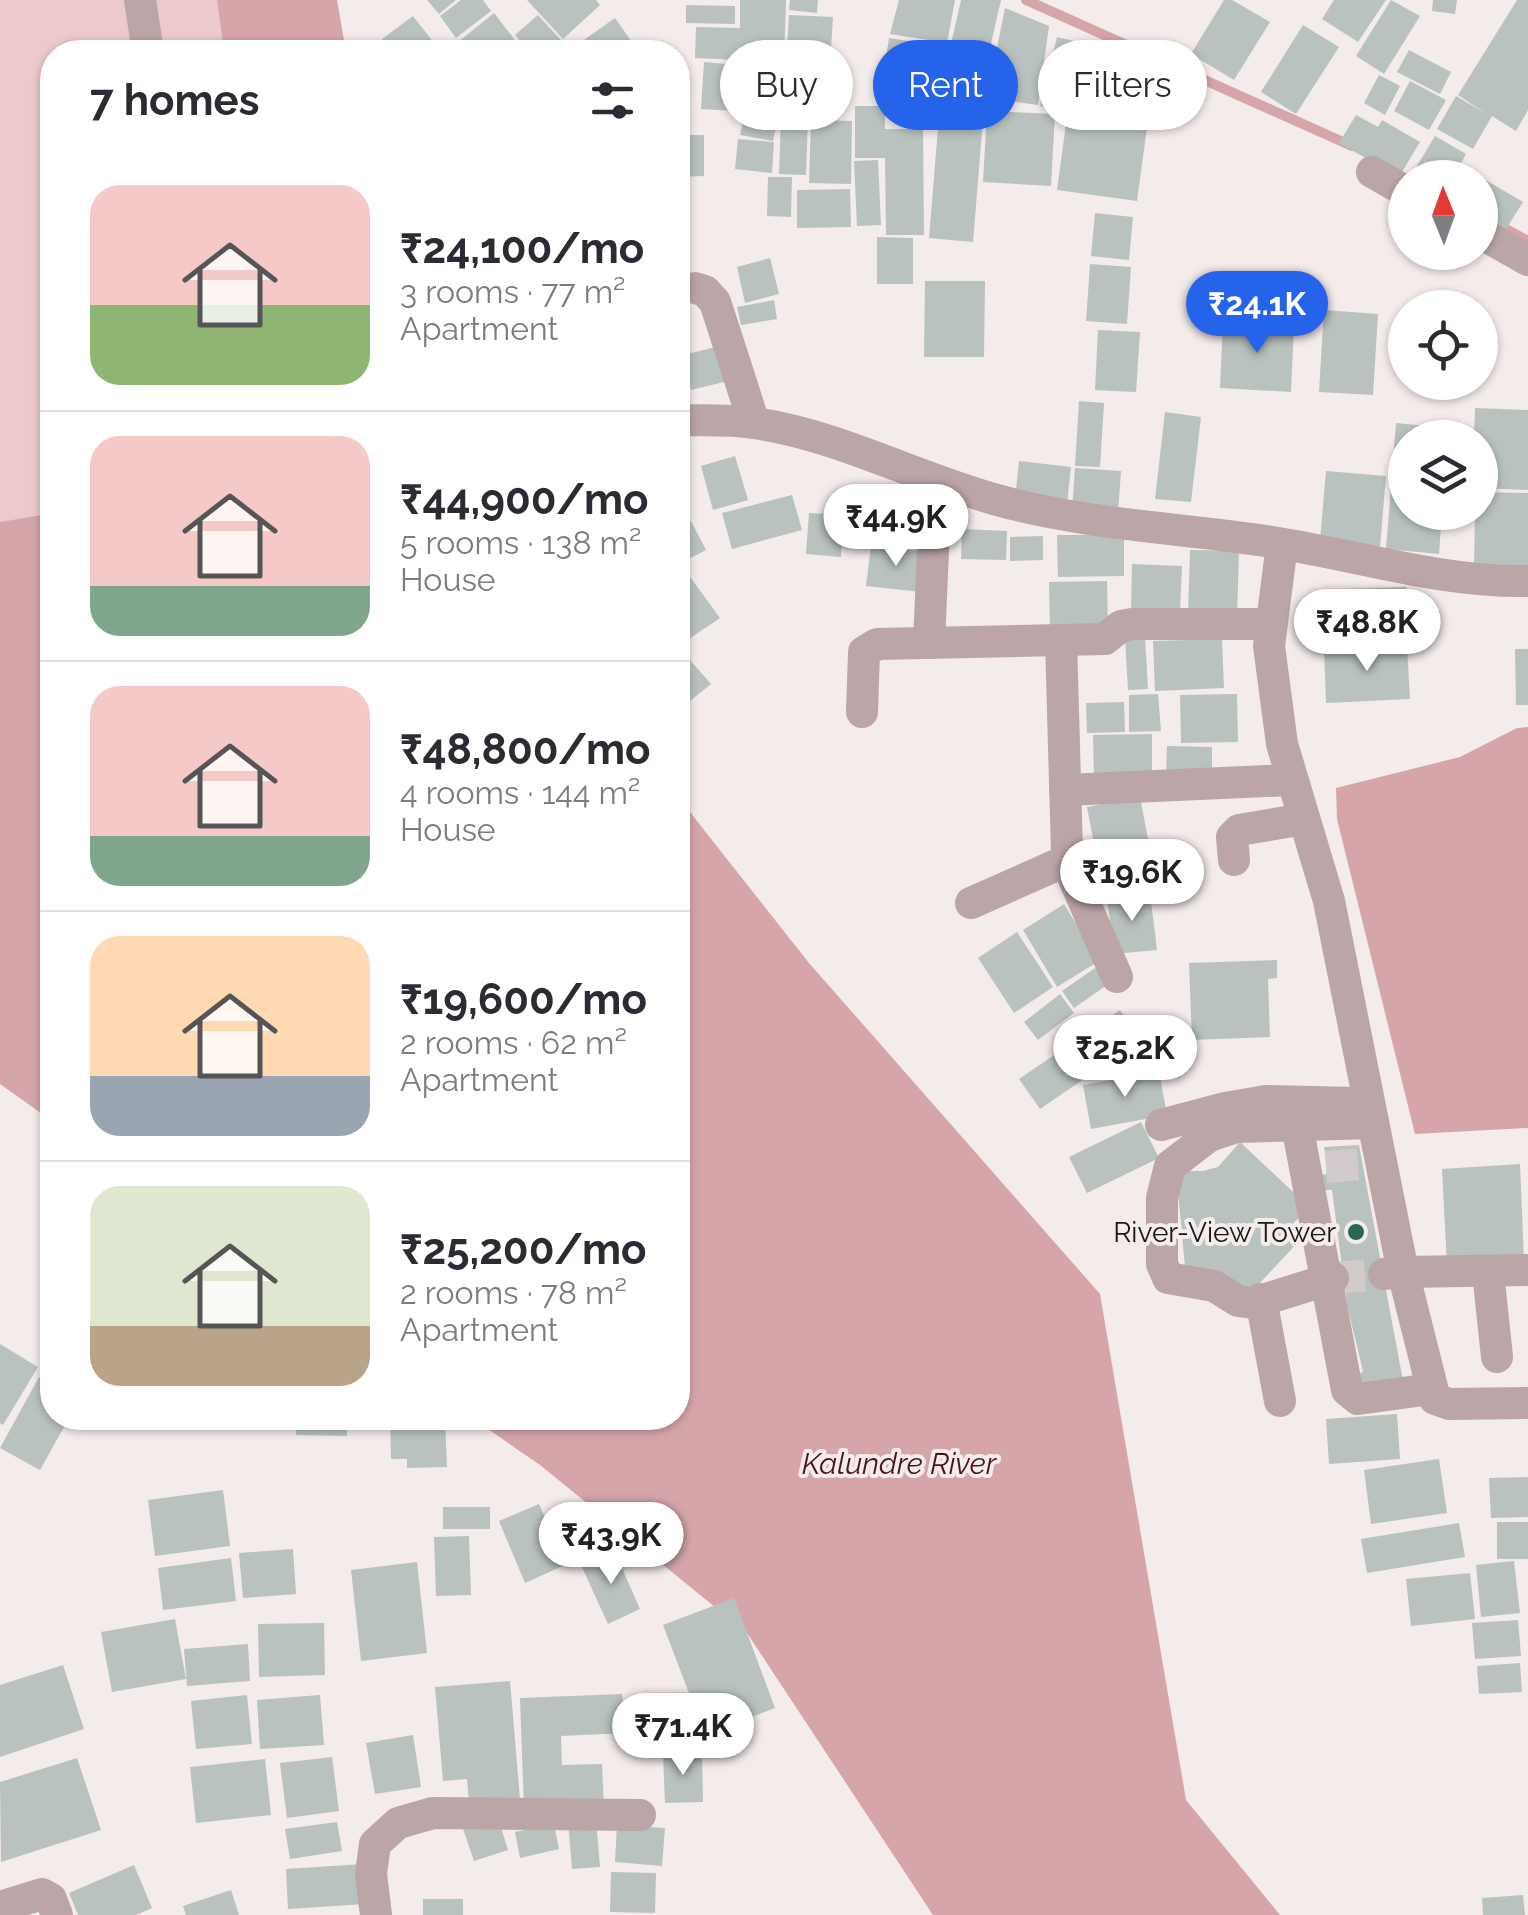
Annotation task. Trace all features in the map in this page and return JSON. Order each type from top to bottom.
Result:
[{"type":"street","points":[[140,0],[146,40]]},
{"type":"street","points":[[1372,172],[1388,181]]},
{"type":"street","points":[[1498,243],[1528,260]]},
{"type":"street","points":[[696,288],[706,291],[715,302],[754,423]]},
{"type":"street","points":[[690,420],[754,423],[842,445],[936,482],[1005,503],[1282,544],[1461,578],[1528,582]]},
{"type":"street","points":[[929,643],[936,482]]},
{"type":"street","points":[[1282,544],[1270,624],[1280,724],[1291,780],[1328,900],[1394,1276],[1435,1399],[1449,1404],[1528,1403]]},
{"type":"street","points":[[862,712],[864,652],[877,644],[1105,639],[1121,626],[1132,624],[1270,624]]},
{"type":"street","points":[[1061,640],[1068,860],[1117,977]]},
{"type":"street","points":[[1065,790],[1291,780]]},
{"type":"street","points":[[1234,860],[1232,837],[1238,830],[1304,819]]},
{"type":"street","points":[[972,904],[1068,860]]},
{"type":"street","points":[[1161,1125],[1266,1101],[1371,1141]]},
{"type":"street","points":[[1330,1281],[1252,1302],[1238,1300],[1214,1286],[1168,1278],[1162,1264],[1162,1198],[1170,1166],[1209,1136],[1236,1126],[1311,1152],[1371,1141]]},
{"type":"street","points":[[1311,1152],[1347,1390],[1358,1399],[1431,1389]]},
{"type":"street","points":[[1394,1276],[1528,1270]]},
{"type":"street","points":[[1488,1272],[1497,1357]]},
{"type":"street","points":[[1261,1299],[1280,1401]]},
{"type":"street","points":[[376,1915],[371,1874],[375,1844],[398,1824],[433,1813],[640,1815]]},
{"type":"street","points":[[0,1907],[42,1894],[50,1899],[57,1915]]},
{"type":"shaded area","points":[[0,0],[217,0],[222,40],[40,40],[40,515],[0,522]]},
{"type":"water","points":[[217,0],[337,0],[344,40],[222,40]]},
{"type":"water","points":[[40,515],[40,1112],[0,1084],[0,522]]},
{"type":"water","points":[[1528,727],[1528,1128],[1415,1134],[1337,819],[1336,788],[1460,757],[1517,728]]},
{"type":"water","name":"Kalundre River","points":[[690,812],[809,963],[1100,1294],[1186,1800],[1280,1915],[933,1915],[747,1633],[540,1465],[489,1430],[690,1430]]},
{"type":"building","points":[[427,0],[456,0],[439,14]]},
{"type":"building","points":[[461,0],[483,0],[491,11],[456,38],[440,16]]},
{"type":"building","points":[[527,0],[596,0],[600,5],[563,39]]},
{"type":"building","points":[[740,0],[786,0],[785,40],[720,40],[720,59],[695,58],[696,27],[740,28]]},
{"type":"building","points":[[790,0],[818,0],[817,13],[789,10]]},
{"type":"building","points":[[899,0],[955,0],[948,40],[890,34]]},
{"type":"building","points":[[961,0],[1001,0],[992,40],[952,40]]},
{"type":"building","points":[[1224,0],[1232,0],[1270,22],[1234,80],[1207,64],[1207,40],[1200,40]]},
{"type":"building","points":[[1334,0],[1386,0],[1358,42],[1322,19]]},
{"type":"building","points":[[1391,0],[1420,16],[1384,74],[1356,56]]},
{"type":"building","points":[[1433,0],[1457,0],[1455,14],[1432,11]]},
{"type":"building","points":[[1517,0],[1528,0],[1528,110],[1516,131],[1492,116],[1473,149],[1437,129],[1456,96],[1485,113],[1458,95]]},
{"type":"building","points":[[686,5],[735,6],[735,24],[686,23]]},
{"type":"building","points":[[1005,8],[1049,26],[1047,40],[1038,40],[1038,105],[1018,102],[1018,40],[999,40]]},
{"type":"building","points":[[494,13],[515,40],[460,40]]},
{"type":"building","points":[[538,15],[561,40],[519,40],[515,35]]},
{"type":"building","points":[[789,15],[833,17],[832,40],[787,40]]},
{"type":"building","points":[[413,16],[432,40],[383,40]]},
{"type":"building","points":[[615,18],[630,40],[584,40]]},
{"type":"building","points":[[1303,25],[1339,47],[1296,114],[1261,92]]},
{"type":"building","points":[[1409,50],[1451,72],[1440,94],[1397,72]]},
{"type":"building","points":[[704,62],[720,63],[720,110],[701,109]]},
{"type":"building","points":[[1379,75],[1400,86],[1385,115],[1364,103]]},
{"type":"building","points":[[1410,81],[1446,100],[1429,130],[1394,111]]},
{"type":"building","points":[[855,106],[873,106],[873,130],[923,130],[924,235],[886,235],[885,158],[855,158]]},
{"type":"building","points":[[1018,112],[1038,113],[1038,130],[1054,130],[1051,186],[983,182],[986,130],[1018,130]]},
{"type":"building","points":[[1356,115],[1378,127],[1382,120],[1420,142],[1409,160],[1388,160],[1388,171],[1339,143]]},
{"type":"building","points":[[741,130],[775,130],[773,141],[740,135]]},
{"type":"building","points":[[781,130],[808,130],[806,175],[779,174]]},
{"type":"building","points":[[811,130],[852,130],[851,184],[809,183]]},
{"type":"building","points":[[938,130],[982,130],[973,242],[929,238]]},
{"type":"building","points":[[1065,130],[1147,130],[1137,201],[1057,190]]},
{"type":"building","points":[[690,135],[704,135],[704,176],[690,177]]},
{"type":"building","points":[[1435,136],[1466,154],[1463,160],[1421,160]]},
{"type":"building","points":[[738,139],[774,142],[772,173],[735,169]]},
{"type":"building","points":[[878,160],[881,225],[857,226],[854,161]]},
{"type":"building","points":[[768,177],[792,177],[791,217],[767,216]]},
{"type":"building","points":[[1498,187],[1523,202],[1506,229],[1498,224]]},
{"type":"building","points":[[850,189],[851,227],[797,228],[797,190]]},
{"type":"building","points":[[1095,213],[1133,217],[1129,260],[1091,256]]},
{"type":"building","points":[[877,237],[913,238],[913,284],[877,284]]},
{"type":"building","points":[[770,258],[779,294],[745,303],[737,267]]},
{"type":"building","points":[[1090,264],[1131,267],[1127,324],[1086,321]]},
{"type":"building","points":[[925,281],[985,281],[984,357],[924,357]]},
{"type":"building","points":[[774,300],[777,319],[741,325],[737,307]]},
{"type":"building","points":[[1324,310],[1378,314],[1373,395],[1319,392]]},
{"type":"building","points":[[1223,321],[1294,325],[1291,392],[1220,388]]},
{"type":"building","points":[[1098,330],[1140,332],[1136,392],[1095,390]]},
{"type":"building","points":[[720,346],[728,381],[691,390],[690,353]]},
{"type":"building","points":[[1079,401],[1104,403],[1100,467],[1075,466]]},
{"type":"building","points":[[1475,408],[1528,410],[1528,490],[1498,489],[1498,420],[1475,420]]},
{"type":"building","points":[[1165,412],[1201,417],[1191,502],[1155,499]]},
{"type":"building","points":[[735,456],[748,500],[713,510],[701,466]]},
{"type":"building","points":[[1019,461],[1071,467],[1067,504],[1015,499]]},
{"type":"building","points":[[1075,468],[1121,471],[1118,513],[1072,511]]},
{"type":"building","points":[[1326,471],[1386,476],[1380,547],[1320,541]]},
{"type":"building","points":[[1498,492],[1528,493],[1528,569],[1474,568],[1475,530],[1498,530]]},
{"type":"building","points":[[792,495],[802,530],[732,549],[722,513]]},
{"type":"building","points":[[809,513],[844,515],[841,557],[806,554]]},
{"type":"building","points":[[690,522],[706,550],[690,558]]},
{"type":"building","points":[[1388,524],[1388,530],[1441,530],[1439,554],[1386,549]]},
{"type":"building","points":[[962,529],[1007,531],[1006,560],[961,559]]},
{"type":"building","points":[[1057,535],[1124,535],[1124,576],[1058,577]]},
{"type":"building","points":[[1043,536],[1043,560],[1010,561],[1010,537]]},
{"type":"building","points":[[871,546],[926,552],[921,592],[866,586]]},
{"type":"building","points":[[1190,550],[1239,551],[1237,616],[1188,614]]},
{"type":"building","points":[[1132,564],[1182,566],[1180,612],[1131,610]]},
{"type":"building","points":[[690,577],[720,618],[690,638]]},
{"type":"building","points":[[1107,581],[1108,630],[1050,630],[1049,582]]},
{"type":"building","points":[[1406,587],[1408,641],[1319,645],[1317,590]]},
{"type":"building","points":[[1145,637],[1148,689],[1128,690],[1125,638]]},
{"type":"building","points":[[1222,639],[1224,688],[1155,691],[1153,641]]},
{"type":"building","points":[[1407,645],[1410,699],[1326,703],[1324,648]]},
{"type":"building","points":[[1515,649],[1528,649],[1528,705],[1516,705]]},
{"type":"building","points":[[690,660],[711,684],[690,701]]},
{"type":"building","points":[[1158,694],[1161,731],[1129,732],[1129,695]]},
{"type":"building","points":[[1237,694],[1238,742],[1181,743],[1180,695]]},
{"type":"building","points":[[1124,702],[1125,732],[1087,733],[1086,703]]},
{"type":"building","points":[[1152,734],[1152,781],[1094,782],[1093,735]]},
{"type":"building","points":[[1167,746],[1212,747],[1212,777],[1166,777]]},
{"type":"building","points":[[1140,797],[1155,876],[1102,886],[1087,807]]},
{"type":"building","points":[[1150,893],[1157,950],[1114,954],[1107,898]]},
{"type":"building","points":[[1064,904],[1099,961],[1057,987],[1023,930]]},
{"type":"building","points":[[1017,932],[1053,987],[1014,1013],[978,958]]},
{"type":"building","points":[[1277,960],[1277,978],[1268,979],[1270,1037],[1192,1040],[1189,963]]},
{"type":"building","points":[[1095,968],[1107,985],[1074,1008],[1062,991]]},
{"type":"building","points":[[1060,994],[1074,1013],[1038,1040],[1024,1022]]},
{"type":"building","points":[[1120,1010],[1141,1040],[1040,1109],[1019,1079]]},
{"type":"building","points":[[1159,1071],[1167,1115],[1091,1129],[1083,1085]]},
{"type":"building","points":[[1141,1122],[1159,1158],[1087,1193],[1069,1157]]},
{"type":"building","points":[[1240,1142],[1309,1207],[1289,1228],[1301,1239],[1245,1299],[1186,1277],[1176,1171],[1218,1167]]},
{"type":"building","name":"River-View Tower","points":[[1359,1145],[1403,1381],[1358,1390],[1356,1378],[1363,1371],[1347,1305],[1332,1190],[1319,1190],[1318,1175],[1329,1174],[1324,1147]]},
{"type":"building","points":[[1520,1164],[1524,1262],[1447,1266],[1442,1169]]},
{"type":"building","points":[[0,1344],[38,1367],[3,1425],[0,1423]]},
{"type":"building","points":[[39,1377],[40,1430],[62,1430],[40,1470],[0,1448]]},
{"type":"building","points":[[1397,1414],[1400,1459],[1329,1464],[1326,1419]]},
{"type":"building","points":[[296,1430],[347,1430],[347,1436],[296,1435]]},
{"type":"building","points":[[390,1430],[445,1430],[447,1467],[407,1468],[407,1459],[391,1459]]},
{"type":"building","points":[[1439,1459],[1447,1513],[1371,1524],[1364,1470]]},
{"type":"building","points":[[1528,1477],[1528,1517],[1491,1518],[1489,1478]]},
{"type":"building","points":[[223,1490],[230,1546],[155,1556],[148,1500]]},
{"type":"building","points":[[539,1504],[565,1565],[525,1583],[499,1521]]},
{"type":"building","points":[[443,1507],[490,1507],[490,1529],[443,1529]]},
{"type":"building","points":[[1497,1522],[1528,1522],[1528,1559],[1497,1559]]},
{"type":"building","points":[[1459,1523],[1465,1557],[1367,1573],[1361,1539]]},
{"type":"building","points":[[469,1536],[471,1595],[436,1596],[434,1537]]},
{"type":"building","points":[[293,1549],[296,1594],[243,1598],[239,1553]]},
{"type":"building","points":[[614,1550],[640,1609],[608,1624],[581,1565]]},
{"type":"building","points":[[231,1558],[236,1601],[163,1610],[158,1568]]},
{"type":"building","points":[[1514,1561],[1520,1613],[1481,1617],[1476,1565]]},
{"type":"building","points":[[417,1562],[427,1653],[361,1661],[351,1570]]},
{"type":"building","points":[[1470,1573],[1475,1619],[1411,1626],[1406,1579]]},
{"type":"building","points":[[734,1598],[775,1708],[705,1735],[663,1625]]},
{"type":"building","points":[[175,1619],[186,1679],[112,1692],[101,1632]]},
{"type":"building","points":[[1518,1620],[1521,1656],[1475,1659],[1472,1623]]},
{"type":"building","points":[[324,1623],[325,1675],[259,1677],[258,1624]]},
{"type":"building","points":[[248,1644],[250,1681],[187,1686],[184,1649]]},
{"type":"building","points":[[1520,1663],[1522,1692],[1479,1694],[1477,1666]]},
{"type":"building","points":[[63,1665],[84,1729],[0,1757],[0,1685]]},
{"type":"building","points":[[510,1681],[520,1799],[469,1803],[467,1779],[443,1781],[435,1687]]},
{"type":"building","points":[[622,1694],[624,1733],[561,1736],[562,1765],[602,1764],[604,1807],[524,1810],[520,1698]]},
{"type":"building","points":[[247,1695],[252,1744],[196,1749],[191,1701]]},
{"type":"building","points":[[320,1695],[324,1745],[260,1749],[257,1700]]},
{"type":"building","points":[[413,1735],[421,1787],[375,1794],[366,1743]]},
{"type":"building","points":[[702,1754],[703,1802],[665,1803],[663,1755]]},
{"type":"building","points":[[332,1757],[339,1811],[287,1818],[280,1763]]},
{"type":"building","points":[[77,1758],[101,1830],[1,1862],[0,1782]]},
{"type":"building","points":[[265,1759],[271,1815],[196,1823],[190,1767]]},
{"type":"building","points":[[498,1818],[508,1850],[474,1861],[463,1829]]},
{"type":"building","points":[[596,1819],[600,1867],[572,1869],[568,1821]]},
{"type":"building","points":[[337,1822],[342,1851],[290,1859],[285,1829]]},
{"type":"building","points":[[554,1824],[559,1849],[520,1858],[515,1832]]},
{"type":"building","points":[[617,1825],[665,1828],[662,1866],[615,1862]]},
{"type":"building","points":[[363,1864],[366,1904],[288,1909],[286,1869]]},
{"type":"building","points":[[134,1865],[152,1908],[136,1915],[78,1915],[69,1893]]},
{"type":"building","points":[[611,1872],[656,1873],[655,1913],[610,1912]]},
{"type":"building","points":[[231,1890],[239,1915],[186,1915],[183,1906]]},
{"type":"building","points":[[1523,1895],[1525,1915],[1483,1915],[1482,1898]]},
{"type":"building","points":[[423,1899],[463,1899],[463,1915],[423,1915]]},
{"type":"waterway","points":[[1026,0],[1352,146]]},
{"type":"waterway","points":[[1498,225],[1528,241]]},
{"type":"tunnel","points":[[1326,1167],[1363,1164]]},
{"type":"tunnel","points":[[1333,1278],[1384,1274]]},
{"type":"place","name":"River-View Tower","points":[[1356,1232]]}]
